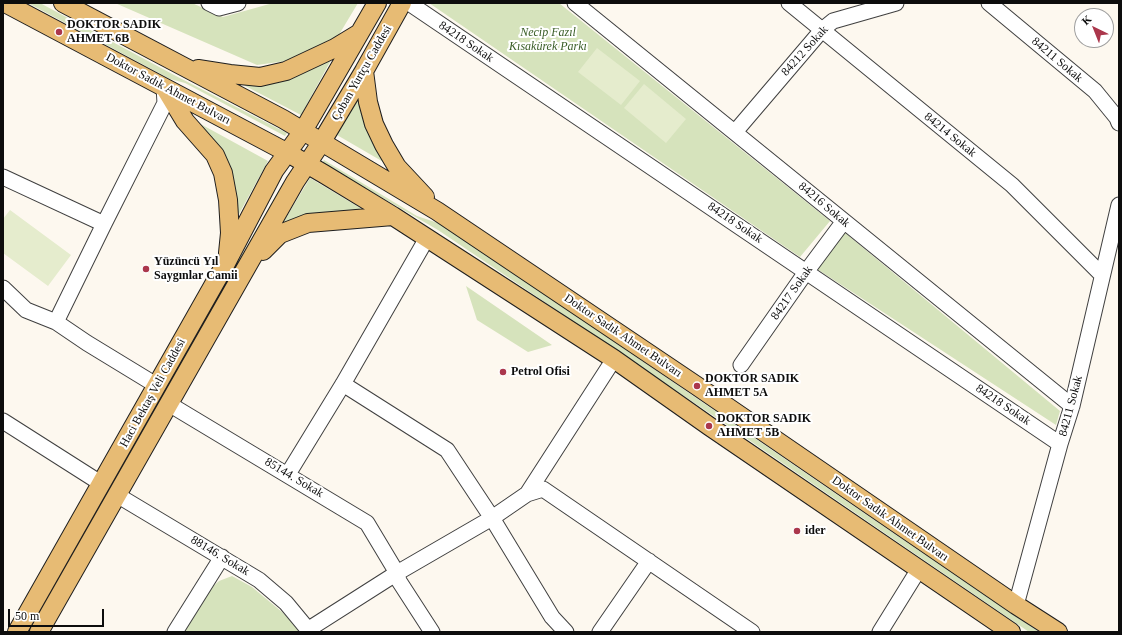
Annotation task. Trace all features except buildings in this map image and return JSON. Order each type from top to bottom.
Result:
[{"type":"main road","name":"Doktor Sadık Ahmet Bulvarı","points":[[5,3],[288,153],[393,216],[614,359],[709,426],[1011,632]]},
{"type":"main road","points":[[63,3],[304,131]]},
{"type":"main road","name":"Çoban Yurtçu Caddesi","points":[[288,153],[304,131],[377,3]]},
{"type":"main road","name":"Çoban Yurtçu Caddesi","points":[[307,165],[364,71],[402,3]]},
{"type":"main road","points":[[184,67],[260,77],[286,71],[335,48],[360,32]]},
{"type":"main road","points":[[364,71],[368,102],[374,124],[384,144],[397,167],[437,211]]},
{"type":"main road","points":[[164,87],[185,121],[215,155],[223,173],[228,200],[230,233],[226,263]]},
{"type":"main road","name":"Doktor Sadık Ahmet Bulvarı","points":[[304,131],[321,143],[437,211],[697,386],[1016,605],[1058,632]]},
{"type":"main road","name":"Haci Bektaş Veli Caddesi","points":[[18,632],[226,263],[274,171],[288,153]]},
{"type":"main road","name":"Haci Bektaş Veli Caddesi","points":[[39,632],[295,182],[307,165]]},
{"type":"main road","points":[[248,265],[280,234],[308,223],[393,216]]},
{"type":"street","points":[[208,3],[219,8],[238,3]]},
{"type":"street","name":"84218 Sokak","points":[[409,3],[1060,444]]},
{"type":"street","name":"84216 Sokak","points":[[575,3],[1072,406]]},
{"type":"street","name":"84214 Sokak","points":[[789,3],[1012,185],[1102,276]]},
{"type":"street","name":"84212 Sokak","points":[[735,132],[822,30],[833,21],[896,3]]},
{"type":"street","name":"84211 Sokak","points":[[989,3],[1095,91],[1119,123]]},
{"type":"street","points":[[56,322],[165,103],[164,87]]},
{"type":"street","points":[[3,177],[104,224]]},
{"type":"street","name":"84211 Sokak","points":[[1016,605],[1060,444],[1072,406],[1119,205]]},
{"type":"street","name":"84217 Sokak","points":[[741,366],[806,272],[844,222]]},
{"type":"street","points":[[288,474],[343,384],[427,238]]},
{"type":"street","points":[[3,288],[26,310],[56,322],[87,343],[158,385]]},
{"type":"street","points":[[527,494],[614,359]]},
{"type":"street","points":[[343,384],[447,450],[492,518],[552,617],[566,632]]},
{"type":"street","name":"85144. Sokak","points":[[169,404],[288,474],[367,523],[397,574],[399,581],[432,632]]},
{"type":"street","points":[[3,421],[102,484]]},
{"type":"street","points":[[310,631],[397,574],[492,518],[527,494],[543,488],[752,632]]},
{"type":"street","name":"88146. Sokak","points":[[117,495],[259,580],[286,603],[310,631]]},
{"type":"street","points":[[175,632],[222,557]]},
{"type":"street","points":[[600,632],[649,561]]},
{"type":"street","points":[[880,632],[919,569]]},
{"type":"green space","points":[[28,3],[40,3],[176,76],[287,133],[285,136],[185,83],[170,79]]},
{"type":"green space","points":[[115,3],[192,3],[223,17],[273,3],[358,3],[337,38],[293,60],[257,65]]},
{"type":"green space","name":"Necip Fazıl Kısakürek Parkı","points":[[429,3],[559,3],[830,221],[800,257]]},
{"type":"green space","points":[[597,48],[640,81],[621,105],[578,72]]},
{"type":"green space","points":[[336,51],[301,115],[230,78]]},
{"type":"green space","points":[[644,84],[686,119],[666,143],[624,108]]},
{"type":"green space","points":[[364,87],[392,167],[337,135]]},
{"type":"green space","points":[[186,116],[268,161],[233,225],[228,178]]},
{"type":"green space","points":[[324,160],[417,216],[441,224],[1039,632],[1029,632],[727,425],[438,230],[322,163]]},
{"type":"green space","points":[[310,178],[372,215],[281,226]]},
{"type":"green space","points":[[283,183],[285,184],[245,252],[227,287],[30,632],[26,632]]},
{"type":"green space","points":[[10,210],[71,255],[48,286],[3,253],[3,219]]},
{"type":"green space","points":[[844,232],[1060,411],[1056,425],[817,269]]},
{"type":"green space","points":[[466,286],[552,345],[528,352],[477,320]]},
{"type":"green space","points":[[232,576],[252,587],[282,612],[302,632],[184,632],[208,591],[219,581]]},
{"type":"place","name":"DOKTOR SADIK AHMET 6B","points":[[59,32]]},
{"type":"place","name":"Yüzüncü Yıl Saygınlar Camii","points":[[146,269]]},
{"type":"place","name":"Petrol Ofisi","points":[[503,372]]},
{"type":"place","name":"DOKTOR SADIK AHMET 5A","points":[[697,386]]},
{"type":"place","name":"DOKTOR SADIK AHMET 5B","points":[[709,426]]},
{"type":"place","name":"ider","points":[[797,531]]}]
